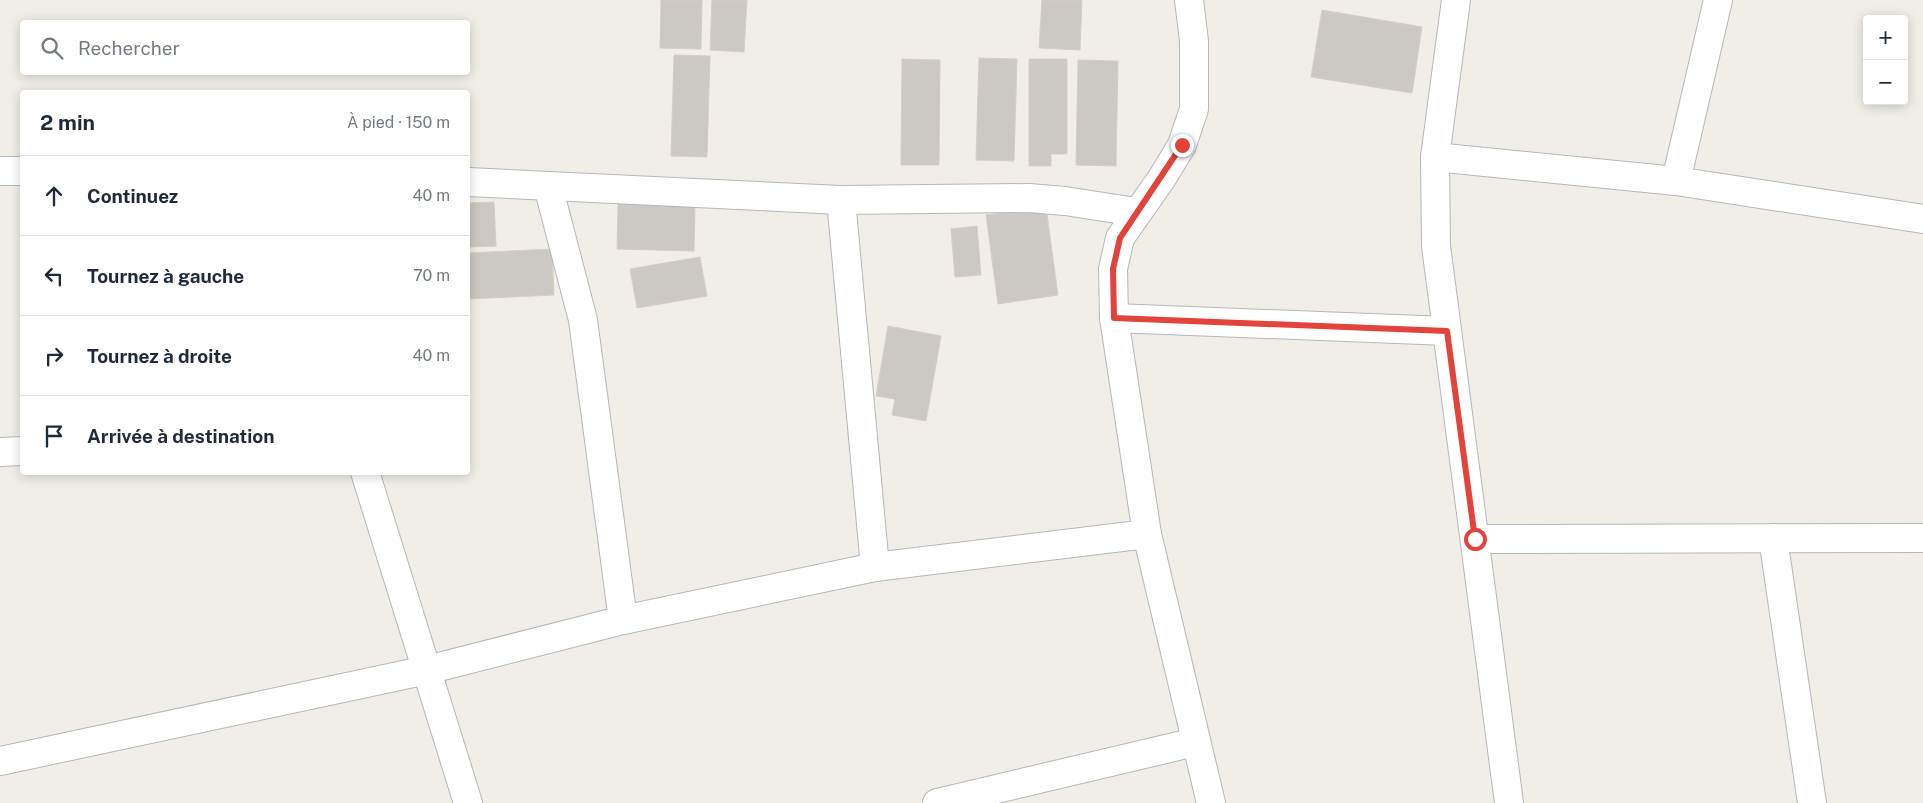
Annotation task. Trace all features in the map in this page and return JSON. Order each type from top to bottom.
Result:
[{"type":"street","points":[[1189,0],[1194,41],[1194,109],[1182,145],[1162,178],[1136,212],[1120,238],[1113,269],[1114,318],[1147,534],[1211,803]]},
{"type":"street","points":[[1456,0],[1435,157],[1436,246],[1509,803]]},
{"type":"street","points":[[1676,181],[1718,0]]},
{"type":"street","points":[[1435,157],[1676,181],[1923,219]]},
{"type":"street","points":[[0,171],[20,172]]},
{"type":"street","points":[[470,182],[840,200],[1030,198],[1065,201],[1136,212]]},
{"type":"street","points":[[548,186],[582,320],[623,620]]},
{"type":"street","points":[[840,200],[875,567]]},
{"type":"street","points":[[1114,318],[1447,331]]},
{"type":"street","points":[[0,452],[20,451]]},
{"type":"street","points":[[367,475],[468,803]]},
{"type":"street","points":[[0,762],[427,670],[623,620],[875,567],[1147,534]]},
{"type":"street","points":[[1773,538],[1812,803]]},
{"type":"street","points":[[1475,539],[1923,538]]},
{"type":"street","points":[[937,803],[1195,742]]},
{"type":"building","points":[[661,0],[702,0],[701,49],[660,48]]},
{"type":"building","points":[[712,0],[747,0],[744,52],[710,50]]},
{"type":"building","points":[[1042,0],[1082,0],[1080,50],[1039,48]]},
{"type":"building","points":[[1322,10],[1422,27],[1412,93],[1311,77]]},
{"type":"building","points":[[674,55],[710,56],[707,157],[671,156]]},
{"type":"building","points":[[979,58],[1017,59],[1014,161],[976,160]]},
{"type":"building","points":[[902,59],[940,60],[939,165],[901,165]]},
{"type":"building","points":[[1029,59],[1067,59],[1067,154],[1051,154],[1051,166],[1029,166]]},
{"type":"building","points":[[1078,60],[1118,61],[1116,166],[1076,165]]},
{"type":"building","points":[[494,202],[496,246],[470,247],[470,203]]},
{"type":"building","points":[[618,203],[695,206],[694,251],[617,249]]},
{"type":"building","points":[[1046,207],[1058,295],[998,304],[986,215]]},
{"type":"building","points":[[977,226],[981,275],[955,277],[951,229]]},
{"type":"building","points":[[552,249],[554,295],[470,299],[470,253]]},
{"type":"building","points":[[700,257],[707,296],[637,308],[630,269]]},
{"type":"building","points":[[888,326],[941,336],[926,421],[892,415],[895,399],[876,396]]},
{"type":"route","points":[[1182,145],[1162,178],[1136,212],[1120,238],[1113,269],[1114,318],[1447,331],[1475,539]]}]
